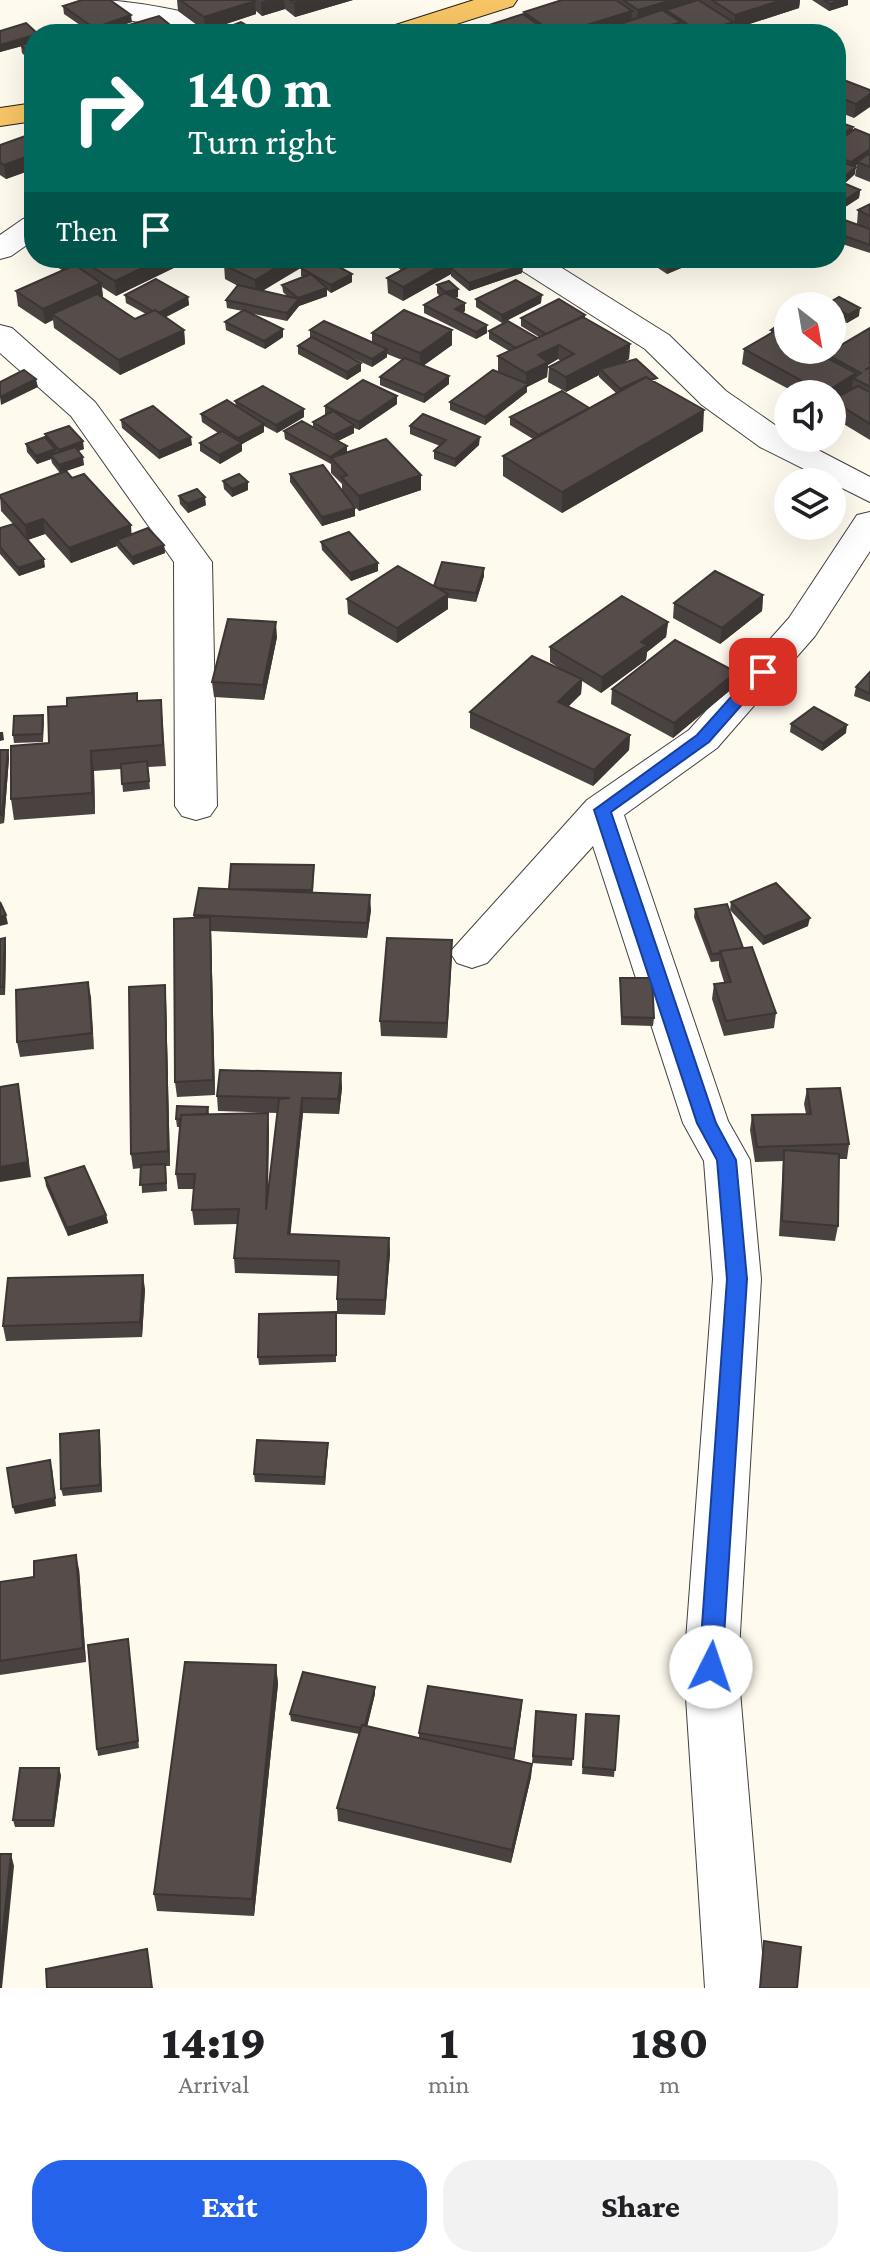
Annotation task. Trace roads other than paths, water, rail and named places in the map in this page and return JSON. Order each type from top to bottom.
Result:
[{"type":"main road","points":[[427,24],[503,0]]},
{"type":"main road","points":[[0,117],[24,113]]},
{"type":"street","points":[[107,0],[131,13],[187,21],[188,24]]},
{"type":"street","points":[[0,249],[24,233]]},
{"type":"street","points":[[540,268],[657,342],[714,398],[772,440],[870,491]]},
{"type":"street","points":[[0,335],[83,409],[193,562],[196,806]]},
{"type":"street","points":[[472,952],[602,810],[703,739],[802,627],[870,523]]},
{"type":"street","points":[[602,810],[706,1123],[727,1160],[737,1279],[711,1667],[735,1988]]}]
